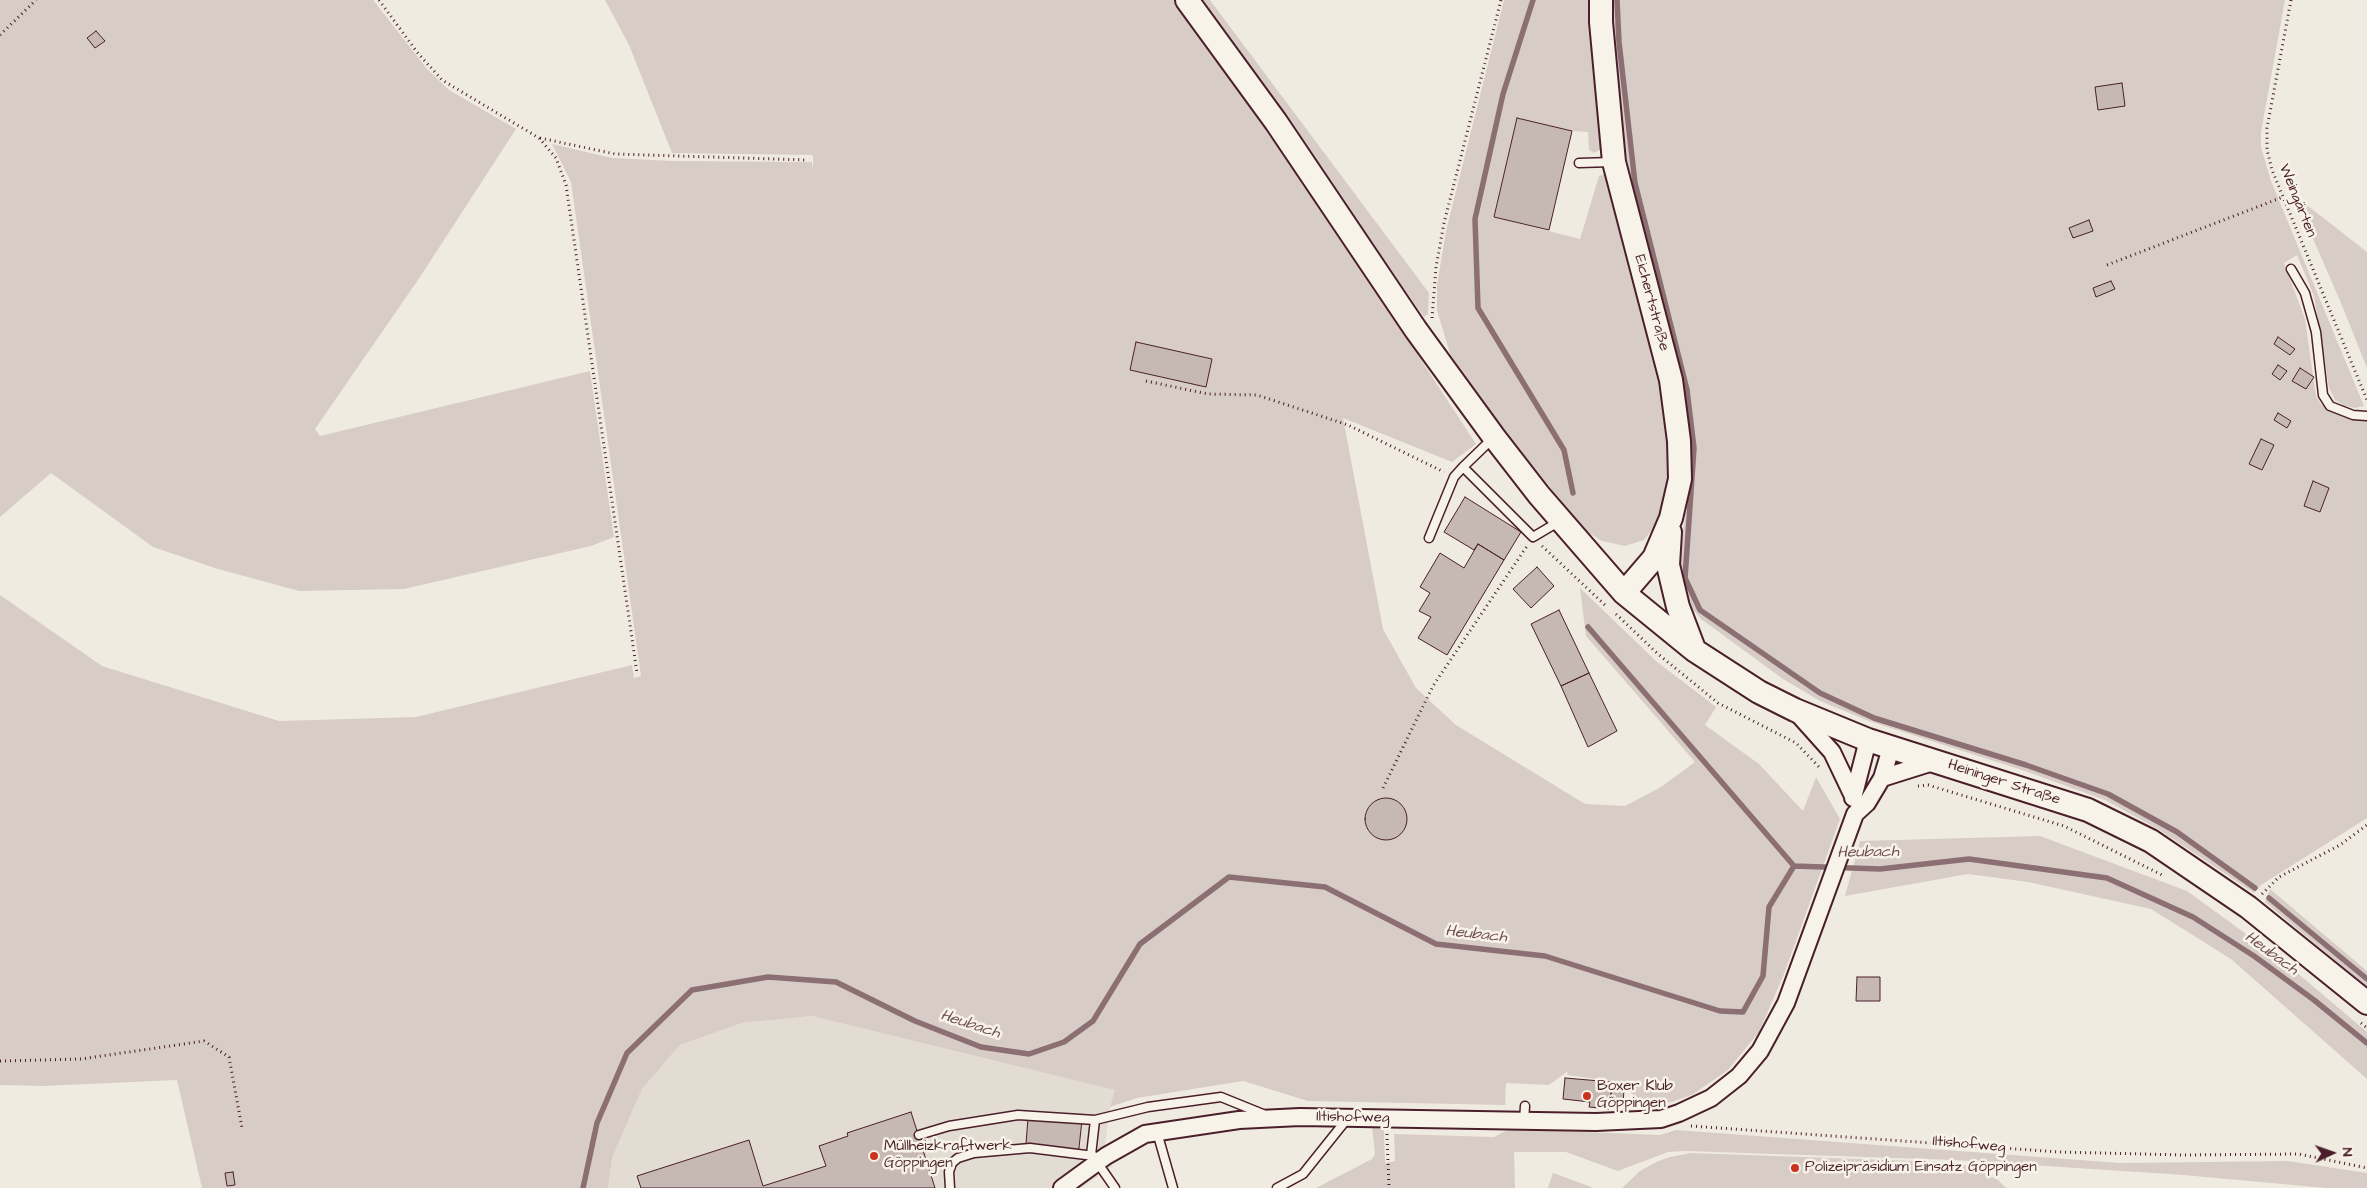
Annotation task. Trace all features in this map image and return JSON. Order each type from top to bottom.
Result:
[{"type":"main road","name":"Heininger Straße","points":[[1187,0],[1276,122],[1431,349],[1494,437],[1524,476],[1624,593],[1694,650],[1759,692],[1795,710],[1868,740],[2088,810],[2151,840],[2248,907],[2363,1012]]},
{"type":"main road","name":"Eichertstraße","points":[[1602,0],[1601,22],[1614,162],[1671,380],[1679,441],[1680,479],[1671,518],[1654,558],[1624,593]]},
{"type":"main road","points":[[1671,518],[1668,565],[1678,607],[1694,650]]},
{"type":"street","points":[[1795,710],[1832,752],[1852,794]]},
{"type":"street","name":"Iltishofweg","points":[[1853,820],[1852,794],[1868,740]]},
{"type":"street","name":"Iltishofweg","points":[[1062,1188],[1097,1158],[1145,1134],[1239,1120],[1524,1114],[1596,1122],[1661,1119],[1711,1098],[1739,1076],[1760,1051],[1786,1003],[1853,820],[1867,803],[1882,778],[1892,748]]},
{"type":"street","points":[[1882,778],[1936,761]]},
{"type":"lane","points":[[1580,163],[1614,162]]},
{"type":"lane","points":[[2291,269],[2305,293],[2316,332],[2324,395],[2330,406],[2352,415],[2367,416]]},
{"type":"lane","points":[[1429,538],[1454,477],[1494,437]]},
{"type":"lane","points":[[1463,467],[1533,537],[1562,520]]},
{"type":"lane","points":[[919,1135],[949,1126],[1018,1114],[1095,1120],[1148,1107],[1221,1097],[1272,1118]]},
{"type":"lane","points":[[1277,1188],[1303,1174],[1349,1118]]},
{"type":"lane","points":[[1095,1120],[1097,1158],[1115,1188]]},
{"type":"lane","points":[[1157,1132],[1173,1188]]},
{"type":"lane","points":[[950,1188],[949,1172],[952,1163],[958,1158],[974,1152],[1030,1148],[1097,1158]]},
{"type":"path","points":[[0,35],[36,0]]},
{"type":"path","points":[[379,0],[418,52],[442,80],[539,138],[556,158],[566,184],[637,673]]},
{"type":"path","points":[[1431,349],[1436,267],[1444,223],[1501,0]]},
{"type":"path","name":"Weingärten","points":[[2291,0],[2267,128],[2267,150],[2272,170],[2367,400]]},
{"type":"path","points":[[539,138],[614,154],[807,160]]},
{"type":"path","points":[[2107,265],[2283,197]]},
{"type":"path","points":[[1146,381],[1208,394],[1257,395],[1348,425],[1454,477]]},
{"type":"path","points":[[1383,788],[1433,686],[1533,537]]},
{"type":"path","points":[[1911,786],[1928,786],[2064,826],[2170,879]]},
{"type":"path","points":[[2248,907],[2279,878],[2340,845],[2367,825]]},
{"type":"path","points":[[2363,1012],[2367,1028]]},
{"type":"path","points":[[0,1062],[80,1060],[204,1041],[228,1058],[242,1128]]},
{"type":"path","points":[[1387,1118],[1389,1188]]},
{"type":"path","name":"Iltishofweg","points":[[1661,1119],[1693,1127],[2059,1152],[2183,1155],[2299,1154],[2367,1168]]},
{"type":"shaded area","points":[[0,0],[373,0],[427,69],[449,90],[516,129],[420,277],[315,429],[320,436],[590,371],[614,537],[591,546],[404,589],[299,591],[218,569],[153,547],[51,473],[0,517]]},
{"type":"shaded area","points":[[605,0],[1177,0],[1338,233],[1476,444],[1452,462],[1343,418],[1383,629],[1416,688],[1456,725],[1585,804],[1625,806],[1661,787],[1695,762],[1586,636],[1580,588],[1656,661],[1716,707],[1705,725],[1759,764],[1803,811],[1816,777],[1840,819],[1784,974],[1759,1032],[1728,1070],[1692,1095],[1665,1104],[1642,1108],[1630,1091],[1632,1084],[1567,1075],[1568,1071],[1549,1085],[1506,1083],[1505,1105],[1308,1101],[1243,1081],[1137,1098],[1110,1107],[1115,1090],[812,1016],[742,1023],[680,1045],[642,1089],[612,1158],[608,1188],[202,1188],[177,1080],[43,1086],[0,1085],[0,595],[102,666],[279,721],[416,717],[632,665],[634,678],[641,676],[571,182],[552,144],[612,158],[672,161],[812,162],[813,170],[813,155],[672,153],[629,45]],"holes":[[[1136,343],[1212,359],[1206,386],[1130,370]]]},
{"type":"shaded area","points":[[1202,0],[1210,0],[1429,293],[1428,314],[1424,317]]},
{"type":"shaded area","points":[[1504,0],[1593,0],[1602,149],[1594,153],[1589,150],[1588,132],[1572,131],[1517,118],[1494,217],[1580,239],[1599,176],[1605,174],[1611,178],[1661,383],[1671,465],[1667,499],[1658,522],[1644,540],[1625,546],[1602,541],[1584,530],[1499,423],[1450,354],[1437,310],[1437,285],[1446,231]]},
{"type":"shaded area","points":[[1612,0],[2285,0],[2261,132],[2261,147],[2271,181],[2364,406],[2355,408],[2345,406],[2335,400],[2329,388],[2314,296],[2297,255],[2284,263],[2305,319],[2316,396],[2321,404],[2331,411],[2367,419],[2367,818],[2261,885],[2254,893],[2158,829],[2105,800],[2025,771],[1869,721],[1820,701],[1783,679],[1701,619],[1688,604],[1679,570],[1687,495],[1620,122]]},
{"type":"shaded area","points":[[2294,195],[2367,252],[2367,368],[2341,303]]},
{"type":"shaded area","points":[[2040,836],[2187,891],[2282,960],[2367,1032],[2367,1079],[2231,959],[2151,909],[2028,882],[1968,874],[1845,896],[1860,841]]},
{"type":"shaded area","points":[[2270,889],[2367,971],[2367,987],[2265,902]]},
{"type":"shaded area","points":[[812,1016],[1116,1090],[1110,1107],[1104,1153],[1113,1166],[1081,1188],[608,1188],[612,1158],[642,1089],[680,1045],[742,1023]]},
{"type":"shaded area","points":[[1372,1126],[1384,1130],[1385,1163],[1395,1161],[1394,1134],[1494,1137],[1509,1129],[1660,1135],[1676,1130],[2120,1163],[2288,1161],[2367,1173],[2367,1188],[2326,1188],[2184,1175],[1954,1160],[1686,1151],[1668,1152],[1618,1171],[1566,1152],[1514,1152],[1515,1188],[1316,1188],[1372,1159],[1375,1154]]},
{"type":"shaded area","points":[[1691,1153],[1944,1162],[1971,1166],[1998,1180],[2006,1188],[1622,1188],[1640,1171],[1656,1162]]},
{"type":"shaded area","points":[[1553,1173],[1594,1188],[1548,1188]]},
{"type":"building","points":[[96,31],[105,41],[95,48],[87,38]]},
{"type":"building","points":[[2122,83],[2125,106],[2098,110],[2095,87]]},
{"type":"building","points":[[1517,118],[1572,131],[1549,230],[1494,217]]},
{"type":"building","points":[[2089,220],[2093,231],[2073,238],[2069,228]]},
{"type":"building","points":[[2111,281],[2115,289],[2096,297],[2093,288]]},
{"type":"building","points":[[2278,337],[2295,349],[2290,355],[2274,344]]},
{"type":"building","points":[[1136,342],[1212,359],[1206,387],[1130,370]]},
{"type":"building","points":[[2278,365],[2287,371],[2280,380],[2272,374]]},
{"type":"building","points":[[2300,368],[2314,377],[2306,389],[2292,381]]},
{"type":"building","points":[[2278,413],[2291,421],[2287,428],[2274,420]]},
{"type":"building","points":[[2261,439],[2274,445],[2262,470],[2249,464]]},
{"type":"building","points":[[2313,481],[2329,488],[2320,512],[2304,506]]},
{"type":"building","points":[[1465,497],[1521,532],[1504,560],[1478,544],[1474,550],[1444,532]]},
{"type":"building","points":[[1478,544],[1504,560],[1447,655],[1418,638],[1431,617],[1419,611],[1430,593],[1420,587],[1440,553],[1464,568]]},
{"type":"building","points":[[1537,567],[1554,586],[1531,608],[1513,589]]},
{"type":"building","points":[[1559,610],[1589,673],[1561,686],[1531,624]]},
{"type":"building","points":[[1589,673],[1617,731],[1588,747],[1561,686]]},
{"type":"building","points":[[1386,798],[1401,804],[1407,819],[1401,834],[1386,840],[1371,834],[1365,819],[1371,804]]},
{"type":"building","points":[[1857,977],[1880,977],[1880,1001],[1856,1001]]},
{"type":"building","points":[[1565,1078],[1612,1082],[1609,1109],[1589,1107],[1590,1102],[1563,1099]]},
{"type":"building","points":[[1612,1087],[1624,1088],[1623,1106],[1610,1104]]},
{"type":"building","name":"Müllheizkraftwerk Göppingen","points":[[911,1112],[935,1188],[641,1188],[637,1176],[749,1140],[763,1186],[826,1166],[819,1146],[848,1136],[847,1133]]},
{"type":"building","points":[[1028,1118],[1082,1120],[1078,1157],[1036,1152],[1026,1144]]},
{"type":"building","points":[[233,1172],[235,1185],[227,1186],[225,1173]]},
{"type":"waterway","points":[[1533,0],[1503,94],[1475,219],[1478,308],[1564,450],[1573,493]]},
{"type":"waterway","points":[[1617,0],[1619,42],[1635,183],[1687,390],[1694,448],[1685,578],[1700,610],[1820,693],[1874,718],[2026,765],[2108,794],[2177,832],[2255,888]]},
{"type":"waterway","points":[[1588,627],[1794,866]]},
{"type":"waterway","name":"Heubach","points":[[583,1188],[597,1123],[627,1053],[692,990],[768,977],[836,982],[915,1021],[981,1047],[1029,1054],[1064,1042],[1093,1021],[1140,944],[1229,877],[1325,887],[1436,944],[1545,956],[1720,1011],[1743,1012],[1763,976],[1769,907],[1794,866],[1880,869],[1969,859],[2107,878],[2193,917],[2254,956],[2314,1000],[2367,1043]]},
{"type":"waterway","points":[[2269,898],[2367,979]]},
{"type":"place","name":"Boxer Klub Göppingen","points":[[1587,1096]]},
{"type":"place","name":"Müllheizkraftwerk Göppingen","points":[[874,1156]]},
{"type":"place","name":"Polizeipräsidium Einsatz Göppingen","points":[[1795,1168]]}]
